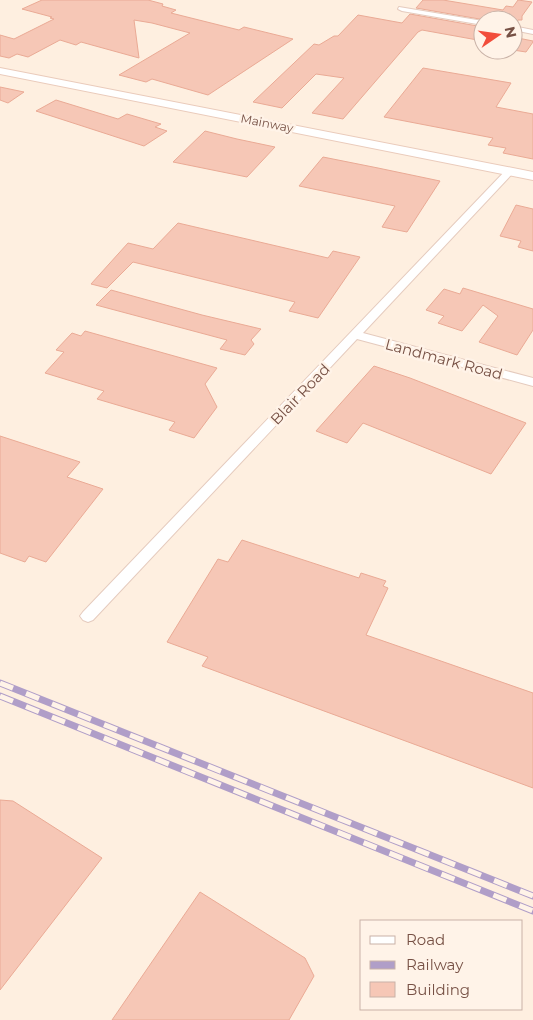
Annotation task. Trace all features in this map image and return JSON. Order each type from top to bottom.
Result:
[{"type":"street","points":[[402,9],[473,21]]},
{"type":"street","name":"Mainway","points":[[0,71],[533,176]]},
{"type":"street","name":"Blair Road","points":[[88,616],[510,171]]},
{"type":"street","name":"Landmark Road","points":[[356,335],[533,382]]},
{"type":"building","points":[[42,0],[148,0],[176,10],[171,13],[239,30],[244,27],[293,39],[208,95],[152,79],[146,82],[119,75],[190,33],[152,23],[134,20],[139,58],[81,42],[76,45],[60,40],[28,57],[17,54],[9,58],[0,56],[0,35],[14,39],[54,19],[22,9]]},
{"type":"building","points":[[423,0],[443,0],[503,10],[473,10],[473,18],[416,8]]},
{"type":"building","points":[[518,0],[532,2],[523,15],[523,10],[503,10],[506,6],[513,7]]},
{"type":"building","points":[[410,14],[473,25],[473,39],[422,30],[418,32],[343,119],[312,113],[344,78],[316,74],[282,108],[253,102],[314,44],[319,45],[334,36],[338,36],[358,15],[402,23]]},
{"type":"building","points":[[523,39],[533,41],[526,52],[523,52]]},
{"type":"building","points":[[423,68],[511,83],[496,107],[533,114],[533,159],[503,153],[506,148],[488,145],[493,138],[384,117]]},
{"type":"building","points":[[0,87],[24,92],[8,103],[0,100]]},
{"type":"building","points":[[56,100],[118,119],[127,114],[161,124],[155,127],[167,131],[144,146],[36,111]]},
{"type":"building","points":[[205,131],[275,147],[247,177],[173,162]]},
{"type":"building","points":[[323,157],[440,181],[407,232],[382,227],[395,206],[299,186]]},
{"type":"building","points":[[516,205],[533,209],[533,251],[518,247],[521,241],[500,236]]},
{"type":"building","points":[[178,223],[328,258],[333,251],[360,257],[318,318],[289,311],[295,302],[133,262],[107,288],[91,284],[128,243],[153,249]]},
{"type":"building","points":[[463,288],[533,309],[533,330],[517,355],[479,342],[498,316],[483,305],[462,331],[438,323],[444,316],[426,310],[444,289],[460,294]]},
{"type":"building","points":[[111,290],[261,329],[251,340],[254,344],[245,355],[220,349],[227,340],[96,305]]},
{"type":"building","points":[[85,331],[217,368],[205,384],[217,407],[194,438],[169,430],[175,422],[97,399],[104,391],[45,373],[64,352],[56,350],[72,333],[81,336]]},
{"type":"building","points":[[374,366],[526,423],[491,474],[363,423],[347,443],[316,431]]},
{"type":"building","points":[[0,436],[80,462],[67,477],[103,489],[46,562],[29,556],[25,562],[0,553]]},
{"type":"building","points":[[242,540],[359,578],[361,573],[386,581],[383,586],[388,588],[366,635],[533,693],[533,788],[202,666],[208,657],[167,642],[218,559],[228,562]]},
{"type":"building","points":[[0,800],[13,801],[102,858],[0,990]]},
{"type":"building","points":[[200,892],[305,958],[314,976],[289,1020],[112,1020]]},
{"type":"railway","points":[[0,683],[533,896]]},
{"type":"railway","points":[[0,696],[533,911]]}]
